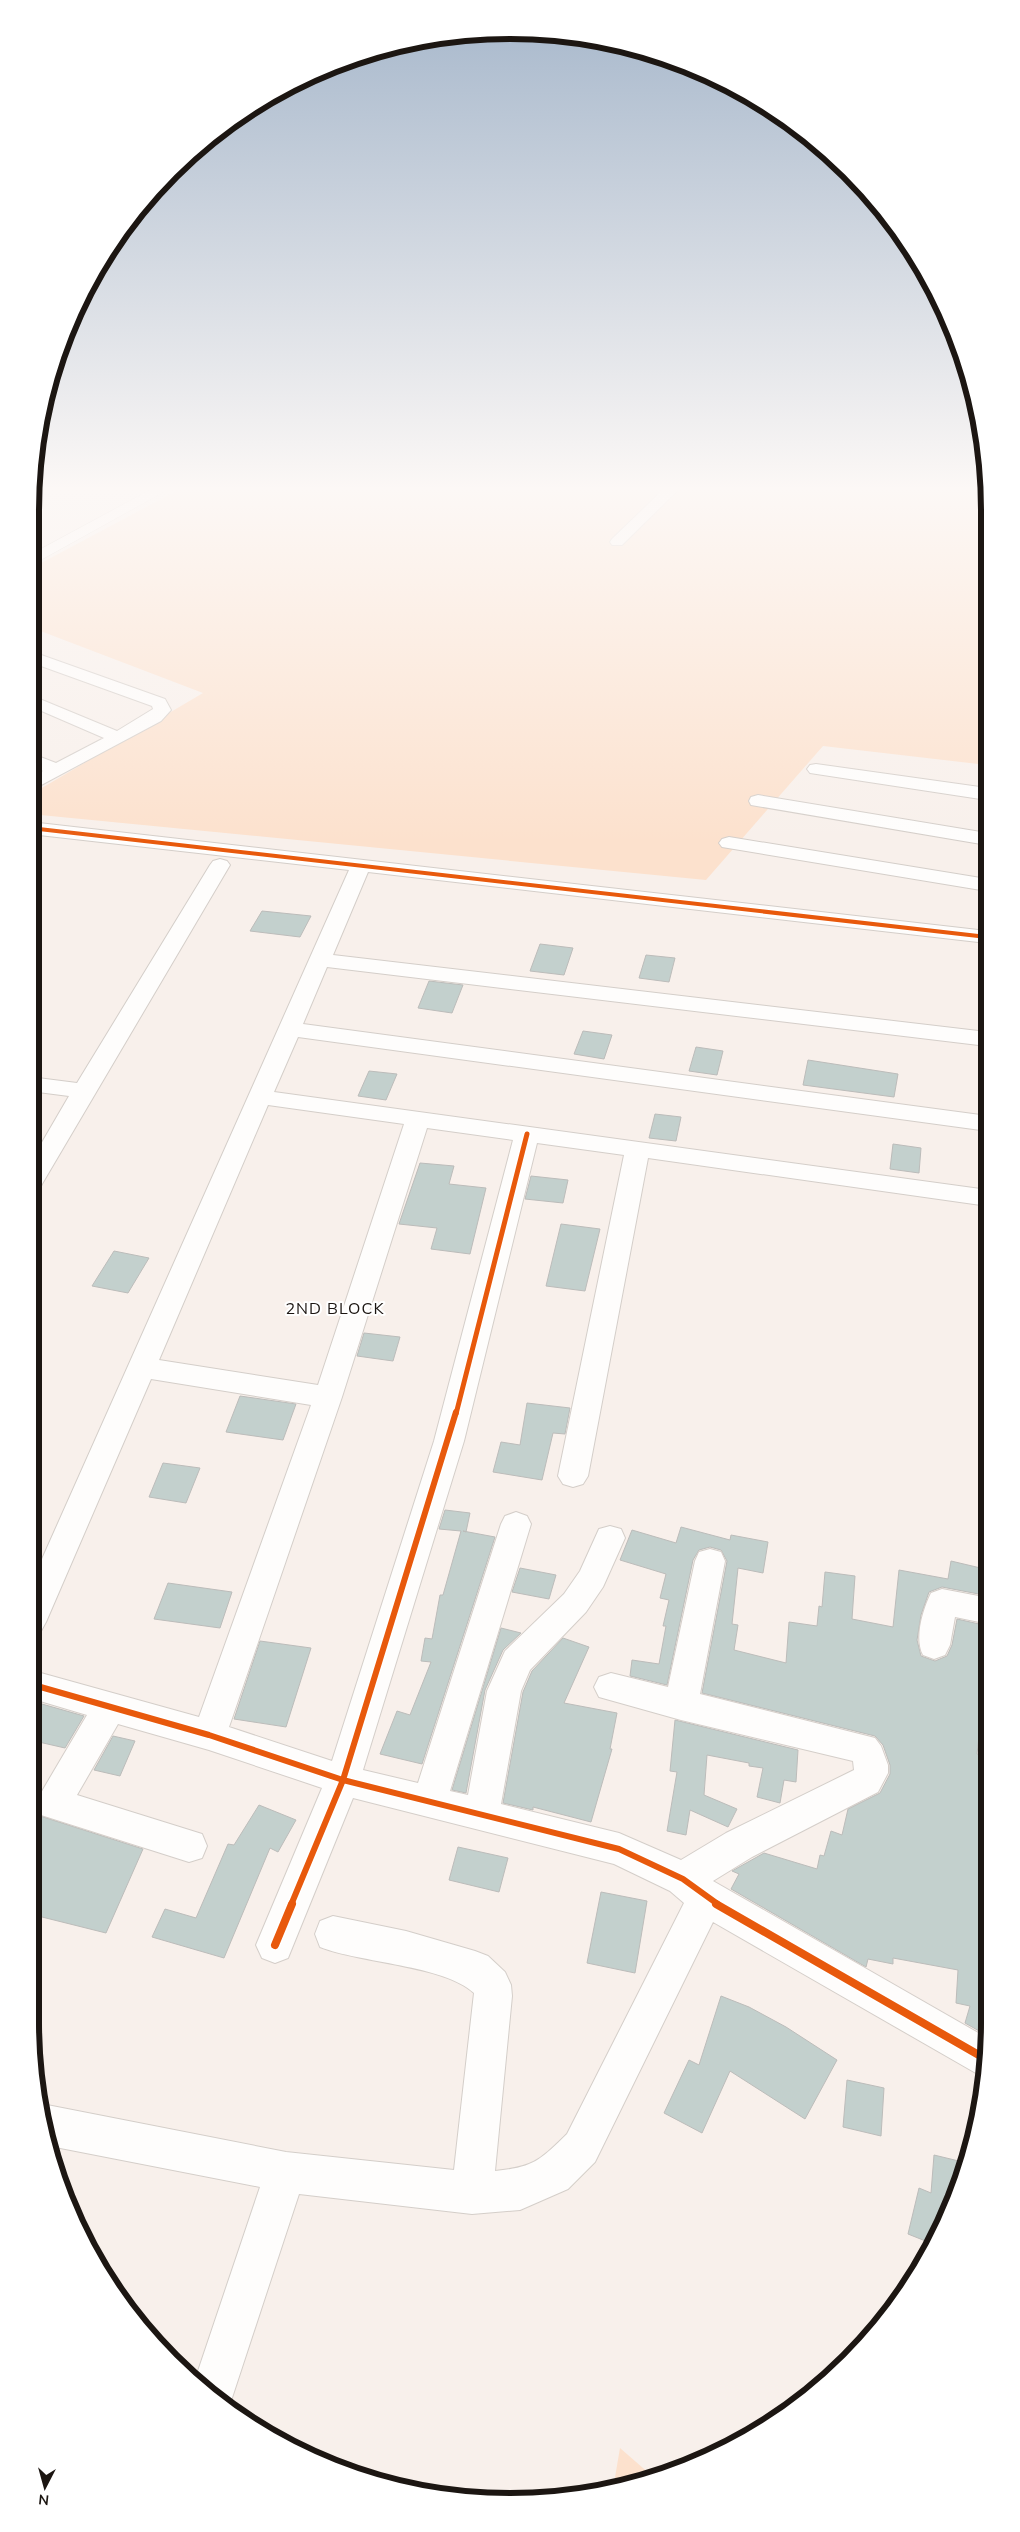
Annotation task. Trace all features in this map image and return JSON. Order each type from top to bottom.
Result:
[{"type":"street","points":[[39,659],[159,703],[162,710],[155,717],[39,780]]},
{"type":"street","points":[[39,704],[117,737]]},
{"type":"street","points":[[39,762],[56,770]]},
{"type":"street","points":[[816,769],[981,793]]},
{"type":"street","points":[[758,801],[981,838]]},
{"type":"street","points":[[39,829],[358,873],[981,951]]},
{"type":"street","points":[[730,843],[981,883]]},
{"type":"street","points":[[39,845],[220,865],[358,873],[981,936]]},
{"type":"street","points":[[39,1152],[84,1091],[220,865]]},
{"type":"street","points":[[39,1602],[358,873]]},
{"type":"street","points":[[321,960],[981,1038]]},
{"type":"street","points":[[291,1029],[981,1123]]},
{"type":"street","points":[[39,1085],[84,1091]]},
{"type":"street","points":[[261,1097],[981,1197]]},
{"type":"street","points":[[209,1735],[328,1396],[418,1119]]},
{"type":"street","points":[[275,1945],[343,1780],[449,1441],[527,1134]]},
{"type":"street","points":[[573,1476],[637,1150]]},
{"type":"street","points":[[142,1367],[328,1396]]},
{"type":"street","points":[[430,1802],[516,1524]]},
{"type":"street","points":[[482,1814],[504,1691],[508,1680],[524,1653],[575,1603],[592,1578],[610,1538]]},
{"type":"street","points":[[681,1706],[710,1561]]},
{"type":"street","points":[[934,1645],[942,1602],[981,1609]]},
{"type":"street","points":[[39,1687],[209,1735],[343,1780],[619,1849],[694,1888],[980,2056]]},
{"type":"street","points":[[51,2126],[286,2172],[472,2193],[520,2189],[554,2175],[581,2148],[694,1888],[739,1845],[866,1781],[871,1775],[872,1769],[871,1760],[863,1749],[681,1706],[611,1687]]},
{"type":"street","points":[[110,1707],[53,1804],[189,1846]]},
{"type":"street","points":[[333,1934],[406,1949],[476,1969],[492,1985],[493,1996],[472,2193]]},
{"type":"street","points":[[214,2388],[286,2172]]},
{"type":"shaded area","points":[[39,607],[981,607],[981,764],[823,746],[706,880],[39,815],[39,790],[203,693],[39,630]]},
{"type":"shaded area","points":[[620,2448],[648,2472],[632,2477],[614,2481]]},
{"type":"building","points":[[262,911],[311,916],[300,937],[250,931]]},
{"type":"building","points":[[540,944],[573,948],[564,975],[530,971]]},
{"type":"building","points":[[646,955],[675,958],[669,982],[639,978]]},
{"type":"building","points":[[429,981],[463,985],[452,1013],[418,1008]]},
{"type":"building","points":[[583,1031],[612,1035],[604,1059],[574,1054]]},
{"type":"building","points":[[696,1047],[723,1051],[717,1075],[689,1071]]},
{"type":"building","points":[[808,1060],[898,1074],[894,1097],[803,1085]]},
{"type":"building","points":[[369,1071],[397,1074],[386,1100],[358,1096]]},
{"type":"building","points":[[655,1114],[681,1117],[676,1141],[649,1138]]},
{"type":"building","points":[[893,1144],[921,1148],[919,1173],[890,1169]]},
{"type":"building","points":[[420,1163],[454,1166],[449,1184],[486,1188],[470,1254],[431,1249],[437,1228],[399,1224]]},
{"type":"building","points":[[531,1176],[568,1180],[563,1203],[525,1199]]},
{"type":"building","points":[[561,1224],[600,1229],[585,1291],[546,1286]]},
{"type":"building","points":[[114,1251],[149,1258],[128,1293],[92,1286]]},
{"type":"building","points":[[364,1333],[400,1337],[393,1361],[357,1356]]},
{"type":"building","points":[[240,1396],[296,1404],[283,1440],[226,1432]]},
{"type":"building","points":[[527,1403],[570,1408],[565,1434],[553,1433],[542,1480],[493,1472],[501,1442],[520,1445]]},
{"type":"building","points":[[163,1463],[200,1468],[186,1503],[149,1497]]},
{"type":"building","points":[[445,1510],[470,1513],[466,1532],[495,1537],[422,1764],[380,1754],[397,1711],[410,1715],[431,1662],[421,1661],[425,1638],[432,1639],[440,1595],[443,1595],[461,1531],[439,1529]]},
{"type":"building","points":[[681,1527],[730,1540],[731,1535],[768,1542],[763,1573],[738,1568],[732,1624],[738,1625],[734,1650],[786,1663],[789,1622],[817,1626],[819,1606],[822,1607],[825,1572],[855,1576],[852,1619],[893,1627],[899,1570],[948,1579],[951,1561],[981,1568],[981,1594],[942,1587],[929,1592],[921,1615],[917,1640],[921,1656],[935,1661],[947,1656],[952,1645],[957,1619],[981,1624],[981,1665],[979,1676],[981,1676],[981,1720],[977,1754],[981,1755],[979,1775],[981,1775],[981,2032],[965,2023],[970,2006],[956,2003],[958,1970],[893,1958],[893,1964],[868,1959],[866,1967],[731,1889],[739,1874],[732,1871],[764,1853],[817,1869],[820,1855],[824,1856],[831,1831],[842,1835],[848,1809],[880,1793],[890,1774],[890,1765],[883,1745],[875,1736],[702,1693],[727,1561],[721,1550],[710,1547],[699,1550],[693,1560],[667,1685],[630,1676],[632,1660],[659,1664],[666,1626],[663,1626],[669,1600],[660,1598],[666,1574],[620,1560],[632,1530],[676,1543]]},
{"type":"building","points":[[520,1568],[556,1575],[549,1599],[512,1592]]},
{"type":"building","points":[[168,1583],[232,1592],[220,1628],[154,1619]]},
{"type":"building","points":[[501,1628],[521,1633],[503,1650],[485,1690],[466,1793],[452,1790]]},
{"type":"building","points":[[563,1638],[589,1647],[564,1703],[617,1713],[610,1749],[612,1749],[591,1822],[533,1807],[533,1810],[503,1803],[523,1692],[532,1671]]},
{"type":"building","points":[[260,1641],[311,1648],[286,1727],[234,1719]]},
{"type":"building","points":[[39,1703],[84,1716],[65,1748],[39,1742]]},
{"type":"building","points":[[675,1720],[798,1750],[796,1782],[784,1780],[780,1803],[757,1797],[763,1768],[749,1766],[749,1763],[707,1755],[704,1795],[737,1809],[728,1827],[690,1810],[686,1835],[667,1831],[677,1772],[670,1771]]},
{"type":"building","points":[[113,1736],[135,1741],[120,1776],[94,1770]]},
{"type":"building","points":[[259,1805],[296,1820],[278,1852],[270,1848],[224,1958],[152,1937],[165,1909],[196,1918],[228,1844],[234,1845]]},
{"type":"building","points":[[39,1816],[143,1849],[106,1933],[39,1916]]},
{"type":"building","points":[[458,1847],[508,1858],[499,1892],[449,1880]]},
{"type":"building","points":[[601,1892],[647,1901],[635,1973],[587,1963]]},
{"type":"building","points":[[721,1996],[749,2007],[786,2027],[837,2060],[805,2119],[730,2071],[702,2133],[664,2113],[689,2060],[699,2065]]},
{"type":"building","points":[[847,2080],[884,2088],[881,2136],[843,2127]]},
{"type":"building","points":[[934,2155],[960,2161],[945,2202],[927,2242],[908,2234],[919,2188],[931,2193]]},
{"type":"cycle path","points":[[39,829],[981,936]]},
{"type":"cycle path","points":[[275,1945],[343,1780],[449,1441],[527,1134]]},
{"type":"cycle path","points":[[39,1687],[209,1735],[343,1780],[619,1849],[683,1879],[706,1898],[980,2056]]},
{"type":"district","name":"2ND BLOCK","points":[[335,1308]]}]
